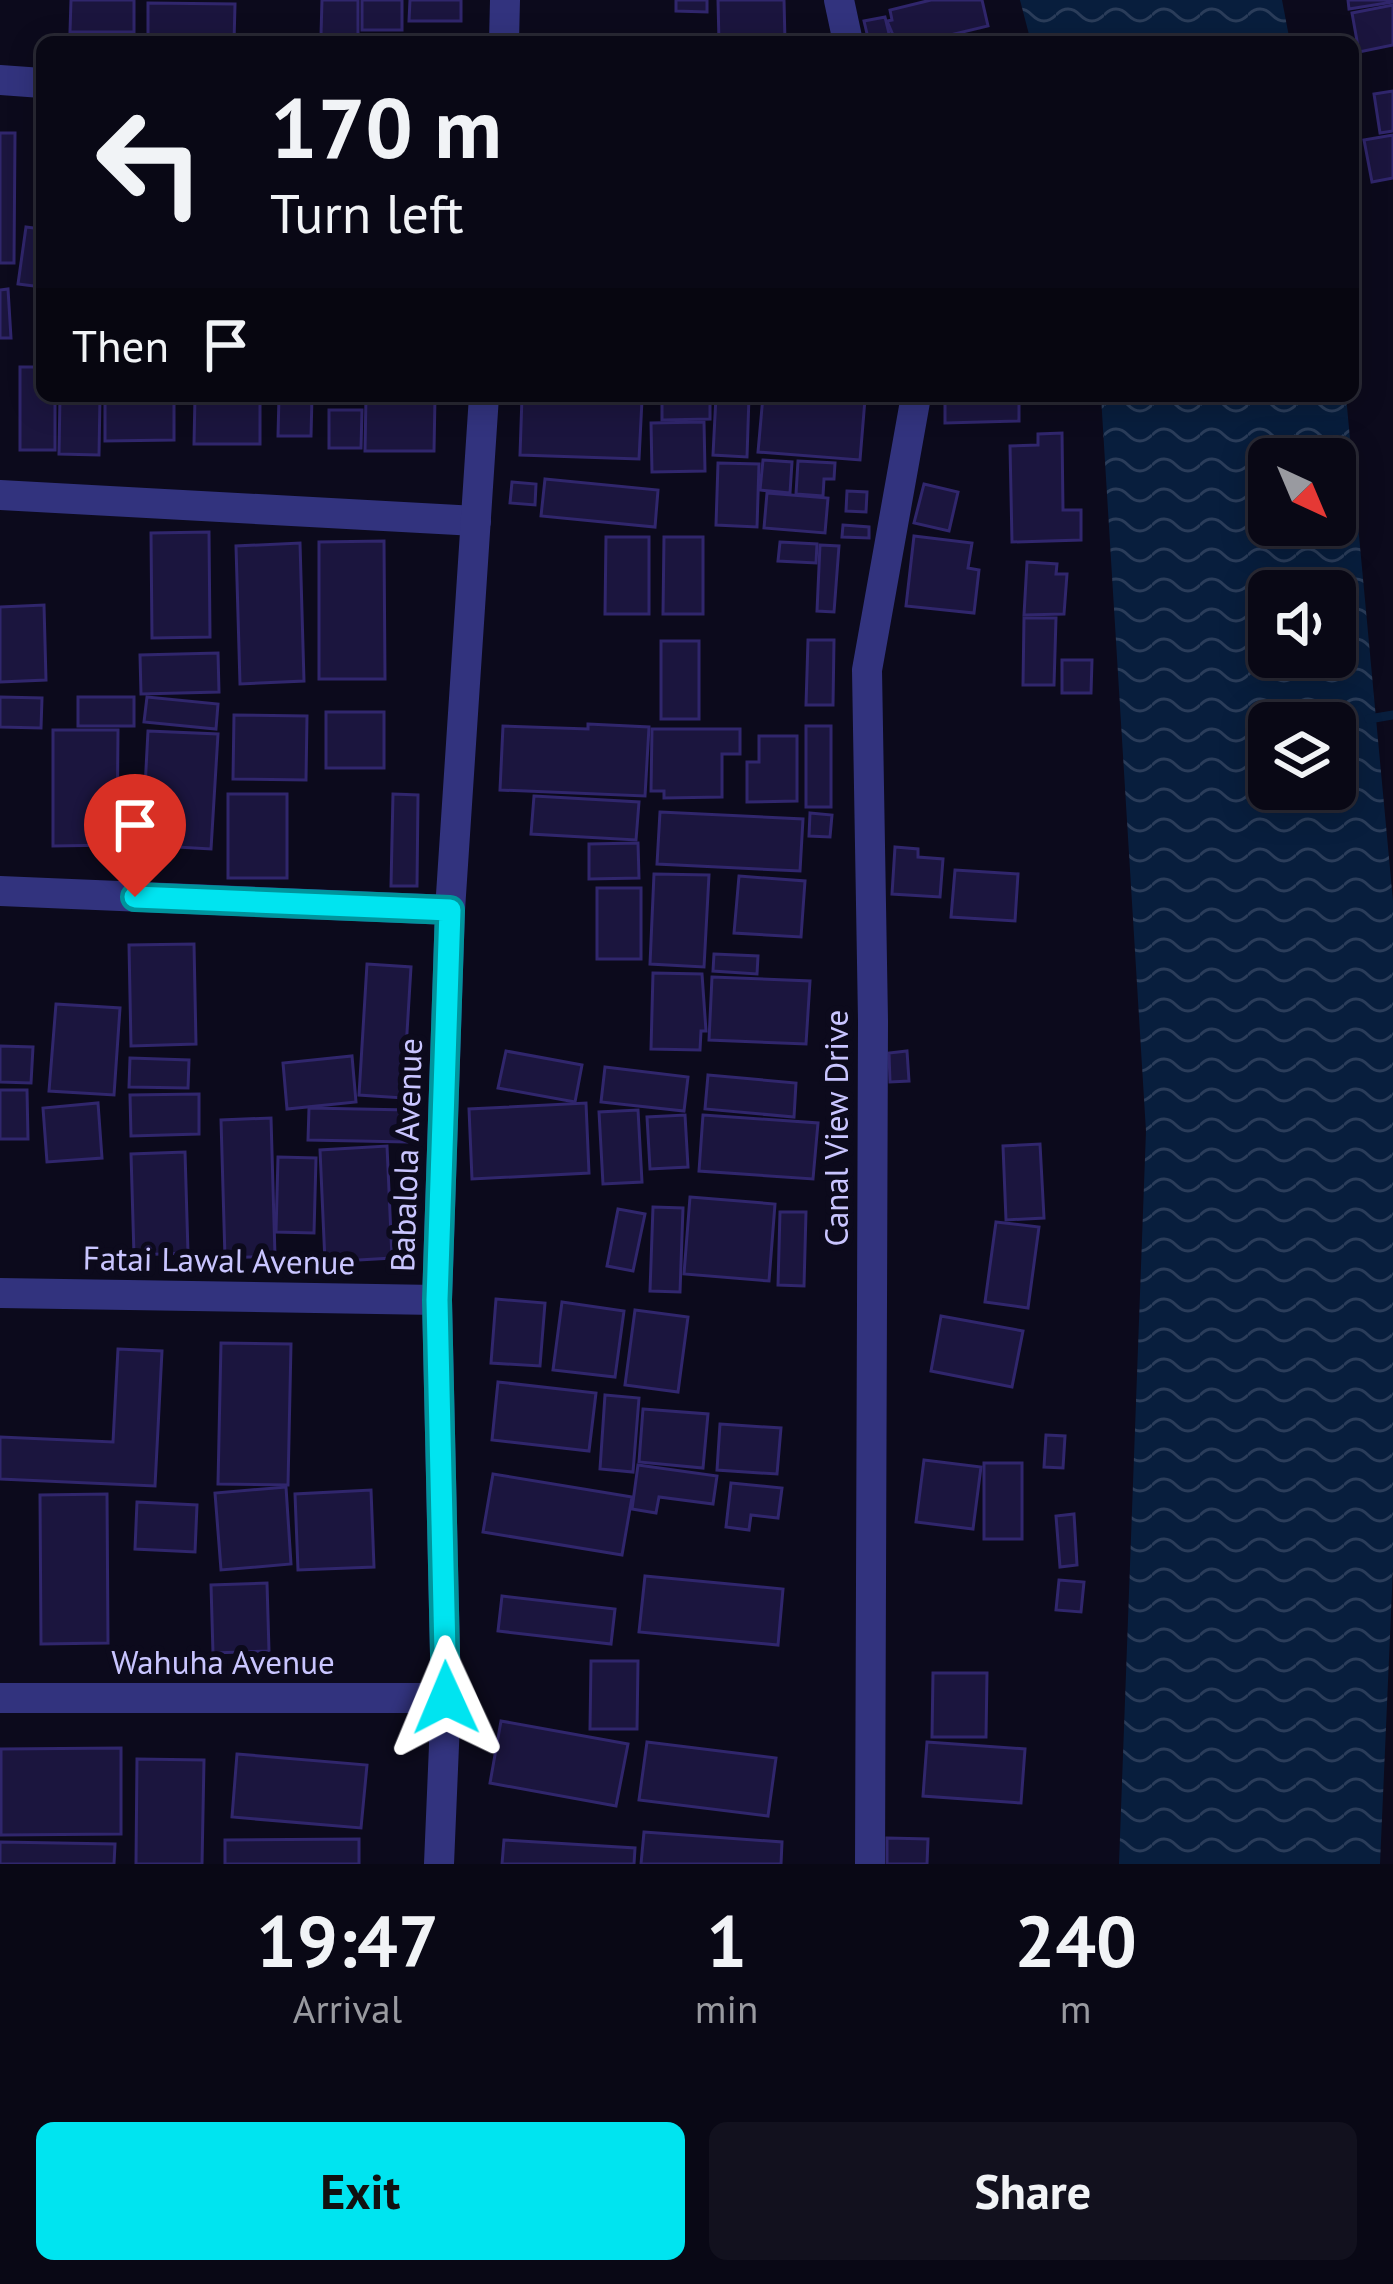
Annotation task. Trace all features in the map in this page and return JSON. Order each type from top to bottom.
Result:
[{"type":"street","points":[[504,36],[505,0]]},
{"type":"street","points":[[839,0],[847,36]]},
{"type":"street","points":[[0,80],[36,83]]},
{"type":"street","name":"Babalola Avenue","points":[[439,1864],[446,1698],[437,1300],[450,910],[484,402]]},
{"type":"street","name":"Canal View Drive","points":[[869,1864],[873,1021],[867,670],[915,402]]},
{"type":"street","points":[[0,495],[476,520]]},
{"type":"street","points":[[0,891],[450,910]]},
{"type":"street","name":"Fatai Lawal Avenue","points":[[0,1293],[437,1300]]},
{"type":"street","name":"Wahuha Avenue","points":[[0,1698],[446,1698]]},
{"type":"water","points":[[1020,0],[1282,0],[1289,36],[1029,36]]},
{"type":"water","points":[[1101,402],[1347,402],[1350,438],[1248,438],[1248,546],[1356,546],[1356,503],[1393,901],[1393,1567],[1380,1864],[1119,1864],[1146,1131]]},
{"type":"building","points":[[71,0],[134,0],[134,32],[70,32]]},
{"type":"building","points":[[322,0],[358,0],[358,35],[321,35]]},
{"type":"building","points":[[362,0],[402,0],[402,30],[362,30]]},
{"type":"building","points":[[410,0],[461,0],[461,21],[409,21]]},
{"type":"building","points":[[676,0],[707,0],[707,12],[676,11]]},
{"type":"building","points":[[718,0],[784,0],[785,36],[719,36]]},
{"type":"building","points":[[931,0],[982,0],[988,26],[946,36],[893,36],[887,21],[892,20],[890,10]]},
{"type":"building","points":[[1348,0],[1393,0],[1393,2],[1349,9]]},
{"type":"building","points":[[148,3],[235,4],[234,36],[148,36]]},
{"type":"building","points":[[1393,5],[1393,45],[1359,52],[1352,13]]},
{"type":"building","points":[[885,17],[890,36],[868,36],[864,21]]},
{"type":"building","points":[[1393,91],[1393,131],[1380,133],[1374,94]]},
{"type":"building","points":[[0,133],[15,133],[14,263],[0,263]]},
{"type":"building","points":[[1393,135],[1393,178],[1372,182],[1364,140]]},
{"type":"building","points":[[26,227],[36,228],[36,286],[18,284]]},
{"type":"building","points":[[8,289],[11,338],[0,338],[0,290]]},
{"type":"building","points":[[20,367],[36,367],[36,402],[55,402],[55,450],[20,450]]},
{"type":"building","points":[[60,402],[100,402],[99,455],[59,454]]},
{"type":"building","points":[[105,402],[174,402],[174,440],[105,441]]},
{"type":"building","points":[[195,402],[260,402],[260,444],[194,444]]},
{"type":"building","points":[[279,402],[312,402],[311,436],[278,436]]},
{"type":"building","points":[[366,402],[435,402],[434,451],[365,451]]},
{"type":"building","points":[[522,402],[642,402],[639,459],[520,455]]},
{"type":"building","points":[[662,402],[710,402],[710,419],[662,420]]},
{"type":"building","points":[[716,402],[749,402],[747,457],[713,455]]},
{"type":"building","points":[[762,402],[865,402],[860,460],[758,452]]},
{"type":"building","points":[[945,402],[1019,402],[1019,421],[945,423]]},
{"type":"building","points":[[329,410],[362,410],[361,448],[329,448]]},
{"type":"building","points":[[704,422],[705,471],[652,472],[651,423]]},
{"type":"building","points":[[1062,433],[1063,510],[1081,510],[1081,540],[1012,542],[1010,446],[1038,445],[1038,434]]},
{"type":"building","points":[[763,460],[792,462],[790,493],[760,490]]},
{"type":"building","points":[[798,461],[835,463],[834,479],[824,479],[823,496],[796,494]]},
{"type":"building","points":[[718,463],[759,464],[757,527],[716,525]]},
{"type":"building","points":[[545,479],[658,490],[655,527],[541,516]]},
{"type":"building","points":[[512,482],[536,484],[535,505],[510,503]]},
{"type":"building","points":[[924,484],[958,492],[949,531],[914,523]]},
{"type":"building","points":[[847,491],[867,492],[866,512],[846,511]]},
{"type":"building","points":[[767,493],[828,498],[825,533],[764,528]]},
{"type":"building","points":[[843,525],[869,527],[869,538],[842,537]]},
{"type":"building","points":[[209,532],[210,637],[152,638],[151,533]]},
{"type":"building","points":[[914,536],[972,543],[968,568],[979,570],[974,613],[906,606]]},
{"type":"building","points":[[606,537],[649,537],[649,614],[605,614]]},
{"type":"building","points":[[664,537],[703,537],[703,614],[663,614]]},
{"type":"building","points":[[384,541],[385,679],[319,679],[319,542]]},
{"type":"building","points":[[780,542],[817,544],[816,563],[778,561]]},
{"type":"building","points":[[300,543],[304,681],[240,684],[236,546]]},
{"type":"building","points":[[820,545],[839,546],[834,612],[817,611]]},
{"type":"building","points":[[1027,562],[1057,564],[1056,574],[1067,574],[1064,614],[1024,615]]},
{"type":"building","points":[[44,605],[46,680],[0,682],[0,607]]},
{"type":"building","points":[[1024,618],[1056,618],[1054,685],[1023,685]]},
{"type":"building","points":[[808,640],[834,640],[833,705],[806,705]]},
{"type":"building","points":[[661,641],[699,641],[699,719],[661,719]]},
{"type":"building","points":[[218,653],[219,692],[141,694],[140,655]]},
{"type":"building","points":[[1062,660],[1092,660],[1091,693],[1062,693]]},
{"type":"building","points":[[0,697],[42,698],[41,728],[0,727]]},
{"type":"building","points":[[78,697],[134,697],[134,726],[78,726]]},
{"type":"building","points":[[147,697],[218,704],[216,729],[144,722]]},
{"type":"building","points":[[326,712],[384,712],[384,768],[326,768]]},
{"type":"building","points":[[234,715],[307,716],[306,780],[233,779]]},
{"type":"building","points":[[588,724],[649,727],[645,796],[500,790],[503,726],[588,729]]},
{"type":"building","points":[[806,726],[831,726],[831,807],[806,807]]},
{"type":"building","points":[[652,729],[740,729],[740,754],[722,754],[722,797],[664,798],[664,791],[651,791]]},
{"type":"building","points":[[53,730],[118,730],[117,845],[53,846]]},
{"type":"building","points":[[148,731],[218,734],[211,849],[142,845]]},
{"type":"building","points":[[759,736],[797,736],[797,801],[747,802],[747,762],[759,762]]},
{"type":"building","points":[[228,794],[287,794],[287,878],[228,878]]},
{"type":"building","points":[[393,794],[418,795],[417,886],[391,886]]},
{"type":"building","points":[[534,796],[639,802],[636,840],[531,834]]},
{"type":"building","points":[[660,812],[803,819],[800,871],[657,864]]},
{"type":"building","points":[[810,813],[832,815],[830,837],[809,836]]},
{"type":"building","points":[[638,843],[639,878],[589,879],[589,844]]},
{"type":"building","points":[[895,847],[918,849],[918,857],[943,859],[940,897],[892,894]]},
{"type":"building","points":[[955,870],[1018,874],[1015,921],[951,917]]},
{"type":"building","points":[[654,874],[709,875],[704,967],[650,964]]},
{"type":"building","points":[[739,876],[805,881],[801,937],[734,933]]},
{"type":"building","points":[[597,888],[641,888],[641,959],[597,959]]},
{"type":"building","points":[[194,944],[196,1044],[131,1046],[129,945]]},
{"type":"building","points":[[714,954],[758,956],[757,974],[713,971]]},
{"type":"building","points":[[367,964],[411,967],[403,1098],[359,1095]]},
{"type":"building","points":[[653,973],[702,974],[706,1031],[701,1031],[700,1050],[651,1049]]},
{"type":"building","points":[[712,977],[810,981],[806,1044],[709,1040]]},
{"type":"building","points":[[56,1004],[120,1008],[114,1095],[49,1091]]},
{"type":"building","points":[[0,1046],[33,1047],[31,1083],[0,1082]]},
{"type":"building","points":[[506,1051],[582,1065],[575,1102],[498,1088]]},
{"type":"building","points":[[907,1051],[909,1081],[890,1082],[889,1053]]},
{"type":"building","points":[[352,1056],[356,1102],[287,1109],[283,1063]]},
{"type":"building","points":[[130,1058],[189,1060],[188,1088],[129,1087]]},
{"type":"building","points":[[605,1067],[688,1077],[684,1111],[601,1102]]},
{"type":"building","points":[[708,1075],[796,1083],[794,1117],[705,1109]]},
{"type":"building","points":[[0,1090],[27,1090],[28,1139],[0,1139]]},
{"type":"building","points":[[199,1094],[199,1134],[131,1136],[130,1095]]},
{"type":"building","points":[[98,1103],[102,1158],[47,1162],[43,1108]]},
{"type":"building","points":[[586,1103],[589,1173],[472,1179],[469,1109]]},
{"type":"building","points":[[309,1108],[408,1110],[407,1142],[308,1140]]},
{"type":"building","points":[[638,1110],[642,1182],[603,1184],[599,1112]]},
{"type":"building","points":[[685,1115],[688,1167],[650,1169],[647,1117]]},
{"type":"building","points":[[703,1115],[818,1123],[813,1179],[699,1171]]},
{"type":"building","points":[[271,1118],[275,1256],[225,1258],[221,1120]]},
{"type":"building","points":[[1040,1144],[1044,1218],[1006,1220],[1003,1146]]},
{"type":"building","points":[[387,1146],[392,1258],[325,1262],[320,1150]]},
{"type":"building","points":[[185,1152],[188,1253],[134,1255],[131,1154]]},
{"type":"building","points":[[278,1157],[316,1158],[314,1233],[276,1232]]},
{"type":"building","points":[[690,1197],[775,1204],[769,1281],[684,1274]]},
{"type":"building","points":[[653,1207],[683,1208],[680,1292],[650,1291]]},
{"type":"building","points":[[618,1209],[645,1214],[633,1271],[607,1266]]},
{"type":"building","points":[[780,1212],[806,1212],[804,1286],[778,1285]]},
{"type":"building","points":[[996,1222],[1039,1227],[1028,1308],[985,1302]]},
{"type":"building","points":[[496,1299],[545,1303],[540,1366],[491,1363]]},
{"type":"building","points":[[562,1302],[624,1311],[615,1377],[553,1370]]},
{"type":"building","points":[[635,1310],[688,1317],[678,1392],[625,1385]]},
{"type":"building","points":[[941,1316],[1023,1331],[1012,1387],[931,1371]]},
{"type":"building","points":[[221,1343],[291,1344],[288,1485],[218,1484]]},
{"type":"building","points":[[118,1349],[162,1351],[155,1486],[0,1479],[0,1437],[113,1442]]},
{"type":"building","points":[[498,1382],[596,1393],[589,1451],[492,1440]]},
{"type":"building","points":[[605,1395],[639,1398],[633,1472],[600,1469]]},
{"type":"building","points":[[643,1409],[708,1414],[703,1468],[639,1462]]},
{"type":"building","points":[[720,1424],[781,1428],[777,1474],[717,1470]]},
{"type":"building","points":[[1046,1435],[1065,1436],[1063,1468],[1044,1467]]},
{"type":"building","points":[[924,1460],[981,1467],[973,1529],[916,1522]]},
{"type":"building","points":[[984,1463],[1022,1463],[1022,1539],[984,1539]]},
{"type":"building","points":[[638,1465],[717,1476],[713,1504],[659,1497],[656,1513],[632,1509]]},
{"type":"building","points":[[493,1474],[632,1497],[622,1555],[483,1532]]},
{"type":"building","points":[[731,1483],[782,1488],[778,1518],[751,1515],[749,1530],[726,1527]]},
{"type":"building","points":[[286,1487],[291,1564],[221,1570],[215,1493]]},
{"type":"building","points":[[371,1490],[374,1567],[298,1570],[295,1494]]},
{"type":"building","points":[[107,1494],[108,1643],[41,1644],[40,1495]]},
{"type":"building","points":[[137,1502],[197,1505],[195,1552],[135,1549]]},
{"type":"building","points":[[1074,1514],[1077,1565],[1060,1567],[1056,1516]]},
{"type":"building","points":[[645,1576],[783,1589],[778,1645],[639,1632]]},
{"type":"building","points":[[1059,1580],[1084,1582],[1081,1612],[1056,1610]]},
{"type":"building","points":[[267,1583],[269,1651],[213,1653],[211,1585]]},
{"type":"building","points":[[502,1596],[615,1609],[611,1644],[498,1631]]},
{"type":"building","points":[[591,1661],[638,1661],[637,1729],[590,1729]]},
{"type":"building","points":[[933,1673],[987,1673],[986,1737],[932,1737]]},
{"type":"building","points":[[501,1721],[628,1744],[616,1806],[490,1783]]},
{"type":"building","points":[[647,1742],[776,1758],[768,1816],[639,1800]]},
{"type":"building","points":[[927,1742],[1025,1749],[1021,1803],[923,1796]]},
{"type":"building","points":[[121,1748],[121,1834],[1,1835],[1,1749]]},
{"type":"building","points":[[237,1754],[367,1765],[361,1828],[232,1817]]},
{"type":"building","points":[[137,1759],[204,1760],[202,1864],[136,1864]]},
{"type":"building","points":[[644,1832],[782,1842],[781,1864],[641,1864]]},
{"type":"building","points":[[887,1838],[928,1839],[927,1864],[887,1864]]},
{"type":"building","points":[[359,1839],[359,1864],[225,1864],[225,1840]]},
{"type":"building","points":[[504,1840],[635,1848],[634,1864],[502,1864]]},
{"type":"building","points":[[0,1842],[115,1844],[114,1864],[0,1864]]},
{"type":"waterway","points":[[1369,719],[1393,715]]},
{"type":"route","points":[[135,897],[450,910],[437,1300],[446,1698]]}]
